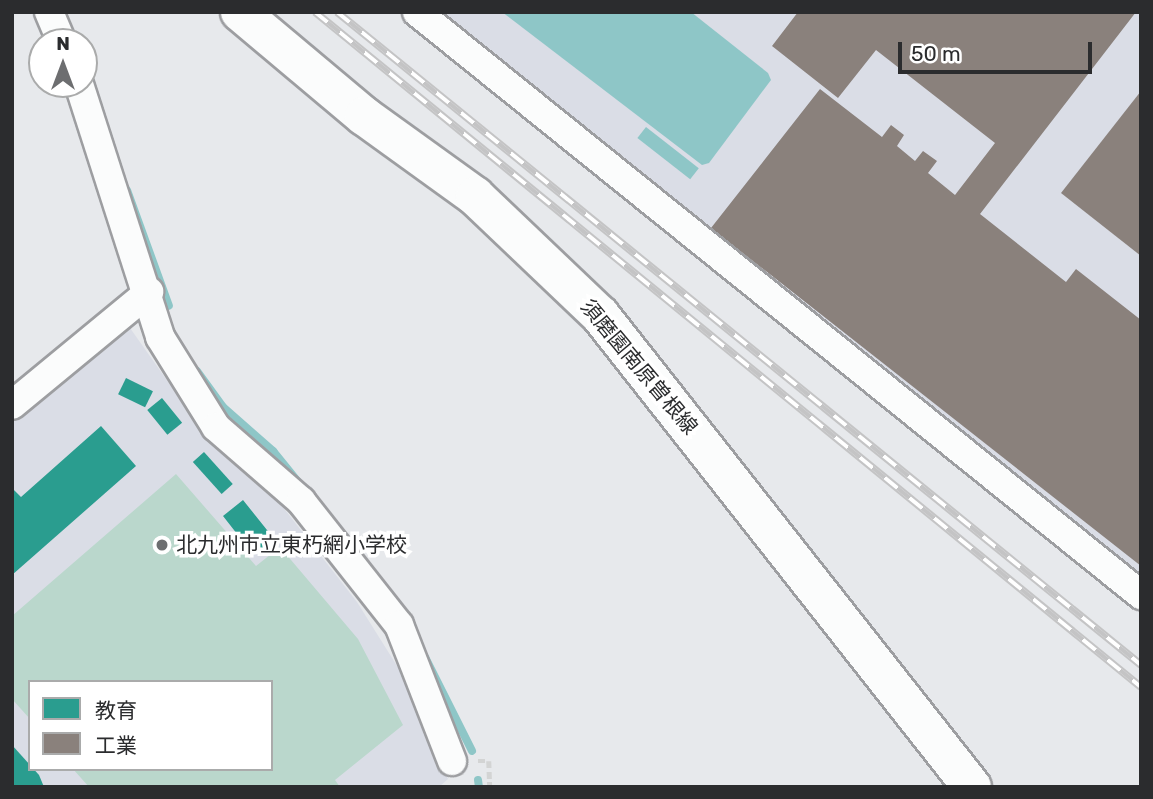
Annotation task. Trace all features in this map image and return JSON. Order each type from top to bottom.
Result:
[{"type":"main road","name":"須磨園南原曽根線","points":[[240,12],[364,116],[475,196],[600,315],[972,787]]},
{"type":"street","points":[[417,12],[1141,595]]},
{"type":"street","points":[[84,98],[149,292],[160,337],[216,427],[301,501],[399,625],[453,761]]},
{"type":"street","points":[[12,405],[149,292]]},
{"type":"shaded area","points":[[429,12],[1141,12],[1141,585]]},
{"type":"shaded area","name":"北九州市立東朽網小学校","points":[[130,328],[188,410],[268,488],[357,602],[404,677],[437,746],[448,779],[439,787],[12,787],[12,418],[119,330]]},
{"type":"green space","points":[[176,474],[256,566],[280,547],[358,639],[403,725],[335,780],[340,787],[89,787],[75,771],[273,771],[273,680],[28,680],[28,717],[12,699],[12,616]]},
{"type":"water","points":[[502,12],[691,12],[768,73],[771,80],[709,163],[702,165]]},
{"type":"water","points":[[646,127],[699,168],[690,179],[637,138]]},
{"type":"building: 教育","points":[[126,378],[153,391],[145,407],[118,394]]},
{"type":"building: 教育","points":[[162,398],[182,423],[167,435],[147,410]]},
{"type":"building: 教育","points":[[101,426],[136,466],[12,575],[12,488],[21,497]]},
{"type":"building: 教育","points":[[204,452],[233,484],[222,494],[193,462]]},
{"type":"building: 教育","points":[[243,500],[271,535],[266,540],[271,546],[262,553],[258,548],[252,553],[223,516]]},
{"type":"building: 教育","points":[[12,745],[28,763],[28,771],[35,771],[39,775],[44,787],[12,787]]},
{"type":"building: 工業","points":[[798,12],[1136,12],[980,214],[1066,282],[1076,269],[1141,320],[1141,566],[711,228],[820,89],[882,137],[891,125],[904,135],[897,146],[915,161],[923,151],[937,161],[928,173],[955,195],[995,143],[876,50],[838,98],[772,46]]},
{"type":"building: 工業","points":[[1141,91],[1141,256],[1061,193]]},
{"type":"waterway","points":[[127,190],[169,306]]},
{"type":"waterway","points":[[197,371],[223,407],[273,451],[298,482]]},
{"type":"waterway","points":[[425,657],[472,751]]},
{"type":"waterway","points":[[478,780],[479,787]]},
{"type":"railway","points":[[315,12],[1141,687]]},
{"type":"railway","points":[[337,12],[1141,665]]},
{"type":"place","name":"北九州市立東朽網小学校","points":[[162,545]]}]
